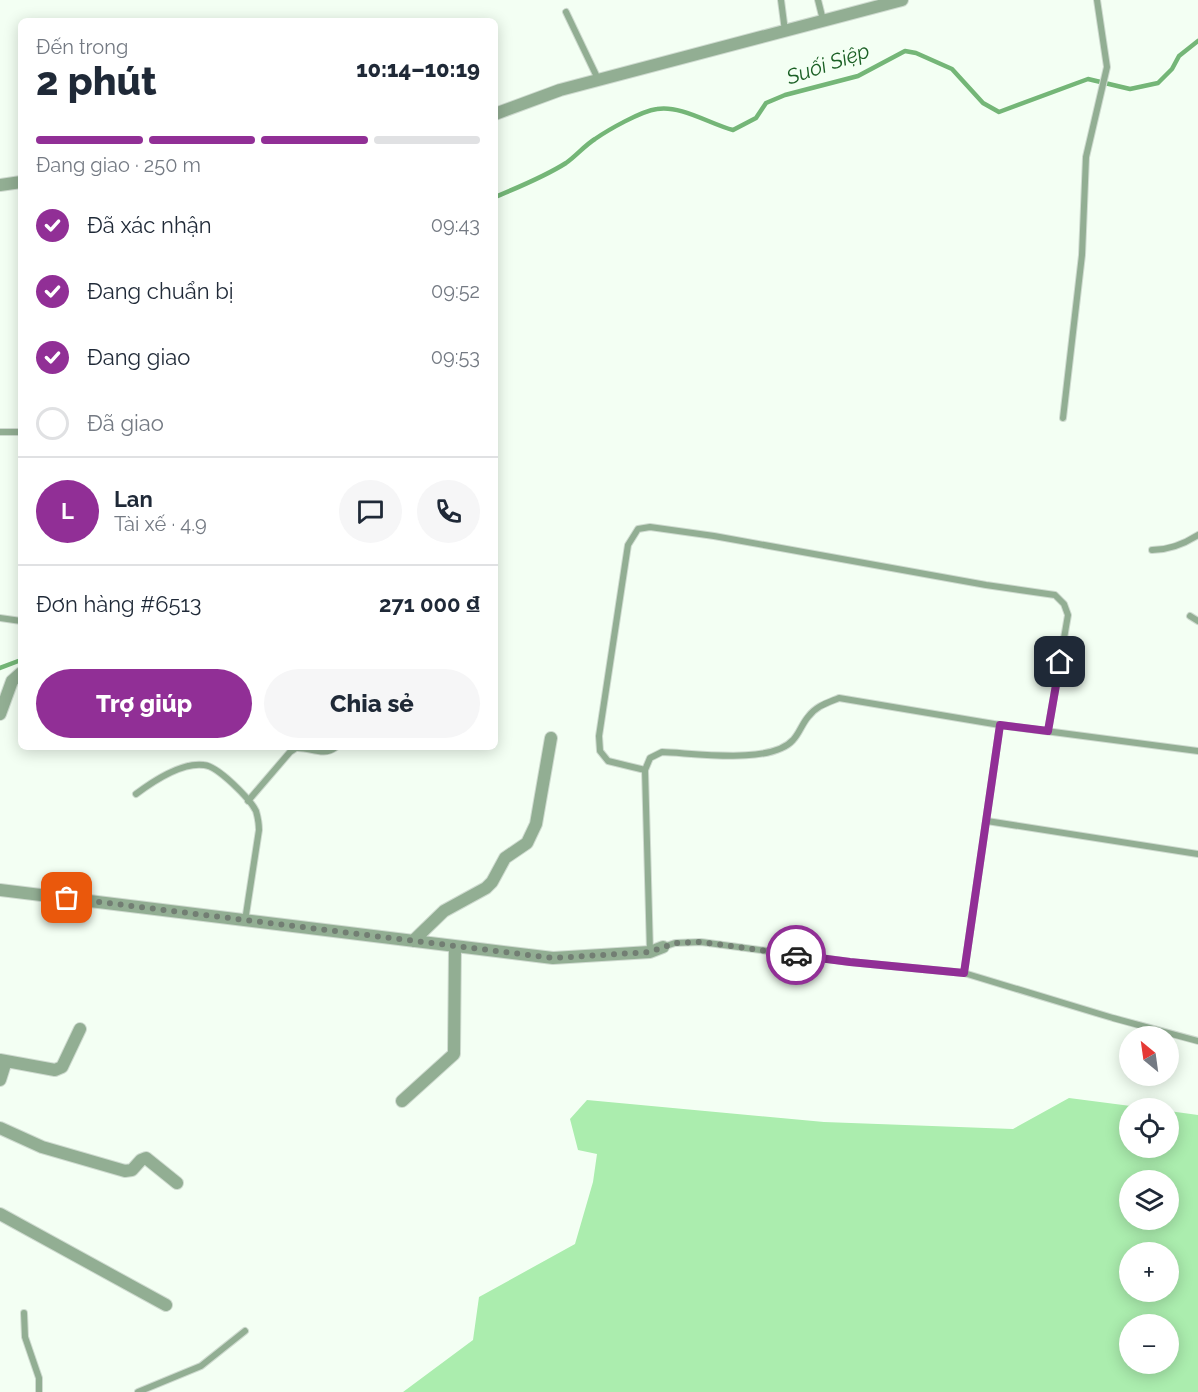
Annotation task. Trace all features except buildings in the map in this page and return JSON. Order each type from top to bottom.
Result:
[{"type":"street","points":[[498,113],[560,90],[902,0]]},
{"type":"street","points":[[0,184],[18,182]]},
{"type":"street","points":[[0,714],[12,681],[18,676]]},
{"type":"street","points":[[413,941],[444,911],[486,888],[492,882],[505,858],[527,843],[536,824],[551,738]]},
{"type":"street","points":[[0,890],[553,958],[650,952],[663,947]]},
{"type":"street","points":[[402,1101],[454,1054],[455,946]]},
{"type":"street","points":[[0,1080],[3,1060],[55,1070],[62,1067],[80,1029]]},
{"type":"street","points":[[0,1128],[42,1147],[125,1171],[132,1170],[146,1158],[177,1183]]},
{"type":"street","points":[[0,1214],[166,1305]]},
{"type":"lane","points":[[781,0],[785,31]]},
{"type":"lane","points":[[818,0],[824,21]]},
{"type":"lane","points":[[1063,418],[1082,255],[1086,158],[1107,67],[1097,0]]},
{"type":"lane","points":[[566,12],[598,80]]},
{"type":"lane","points":[[0,432],[18,432]]},
{"type":"lane","points":[[645,770],[608,761],[600,751],[599,736],[628,545],[638,529],[650,528],[714,536],[974,583],[1055,595],[1064,604],[1068,615],[1048,731]]},
{"type":"lane","points":[[1152,550],[1188,542],[1198,535]]},
{"type":"lane","points":[[1191,616],[1198,621]]},
{"type":"lane","points":[[0,618],[18,621]]},
{"type":"lane","points":[[650,952],[645,770],[650,758],[662,752],[747,756],[773,753],[793,741],[808,717],[821,705],[839,698],[1000,725],[1198,751]]},
{"type":"lane","points":[[964,973],[1000,725]]},
{"type":"lane","points":[[248,801],[293,750]]},
{"type":"lane","points":[[310,750],[323,753],[332,750]]},
{"type":"lane","points":[[136,794],[154,780],[191,766],[203,764],[210,766],[240,790],[255,809],[259,830],[245,921]]},
{"type":"lane","points":[[987,821],[1198,854]]},
{"type":"lane","points":[[663,947],[675,943],[701,942],[850,962],[964,973],[1198,1041]]},
{"type":"lane","points":[[24,1313],[25,1337],[39,1378],[39,1392]]},
{"type":"lane","points":[[138,1392],[201,1366],[245,1330]]},
{"type":"green space","points":[[1069,1098],[1119,1104],[1119,1158],[1179,1158],[1179,1112],[1198,1115],[1198,1392],[403,1392],[473,1340],[479,1297],[575,1244],[593,1182],[597,1154],[578,1150],[570,1119],[587,1100],[824,1122],[1013,1129]]},
{"type":"waterway","name":"Suối Siệp","points":[[498,196],[558,168],[601,135],[650,110],[676,110],[733,130],[756,118],[766,103],[785,95],[858,76],[905,51],[916,53],[952,69],[983,103],[999,112],[1088,79],[1130,89],[1158,83],[1172,69],[1179,56],[1198,41]]},
{"type":"waterway","name":"Suối Siệp","points":[[0,668],[18,661]]},
{"type":"way so far","points":[[67,898],[553,958],[650,952],[675,943],[701,942],[796,955]]},
{"type":"route","points":[[796,955],[964,973],[1000,725],[1048,731],[1060,662]]}]
